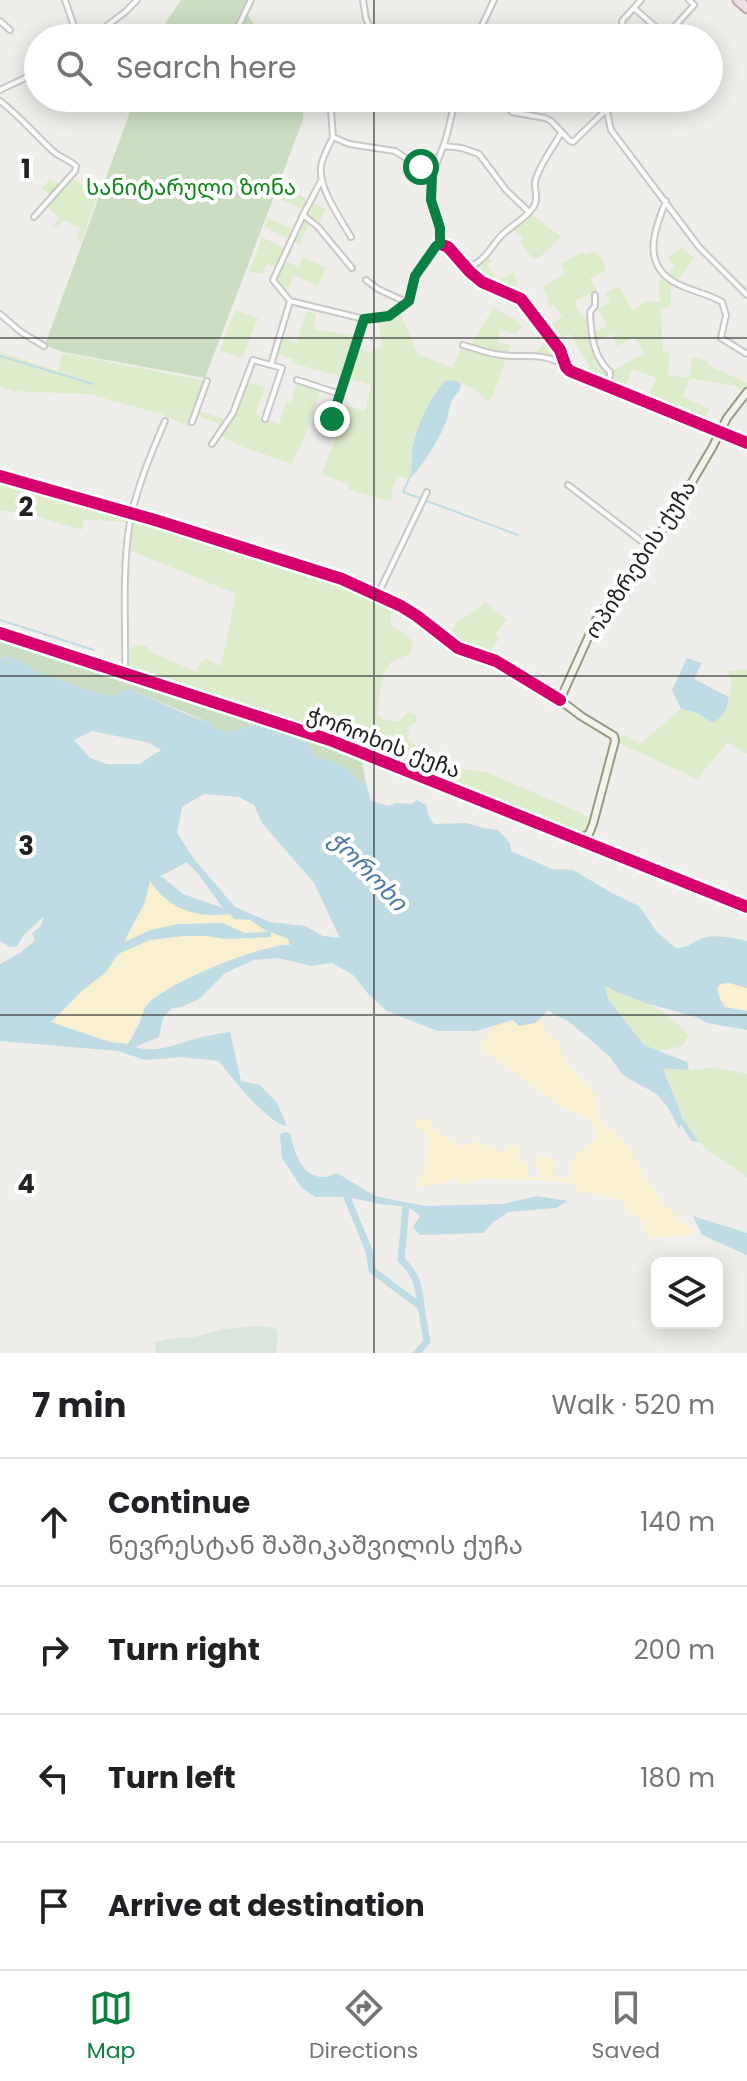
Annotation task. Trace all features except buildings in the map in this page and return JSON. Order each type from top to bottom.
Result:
[{"type":"highway","points":[[738,0],[747,8]]},
{"type":"street","points":[[65,0],[73,24]]},
{"type":"street","points":[[109,24],[137,0]]},
{"type":"street","points":[[239,24],[251,0]]},
{"type":"street","points":[[363,0],[368,24]]},
{"type":"street","points":[[483,24],[494,0]]},
{"type":"street","points":[[623,24],[641,0]]},
{"type":"street","points":[[677,24],[694,5],[689,0]]},
{"type":"street","points":[[634,8],[652,24]]},
{"type":"street","points":[[0,21],[10,30]]},
{"type":"street","points":[[0,90],[24,79]]},
{"type":"street","points":[[0,101],[19,115],[38,138],[59,156],[76,166],[75,171],[34,217]]},
{"type":"street","points":[[331,112],[333,137],[321,167],[322,179],[351,237]]},
{"type":"street","points":[[440,244],[440,228],[431,200],[432,175],[444,146],[452,112]]},
{"type":"street","points":[[512,112],[545,118],[570,141],[576,141],[604,112]]},
{"type":"street","points":[[608,112],[611,130],[699,247],[747,295]]},
{"type":"street","points":[[463,264],[472,266],[479,262],[500,236],[535,206],[537,175],[561,133]]},
{"type":"street","points":[[333,137],[349,144],[395,151],[432,175]]},
{"type":"street","points":[[444,146],[479,154],[506,190],[529,212]]},
{"type":"street","points":[[322,179],[273,280],[290,301],[364,319],[389,316],[410,299],[419,268],[440,244]]},
{"type":"street","points":[[666,201],[653,240],[653,250],[661,269],[676,283],[722,302],[726,315],[721,338],[747,354]]},
{"type":"street","points":[[303,215],[318,227],[352,268]]},
{"type":"street","points":[[440,244],[448,247],[482,282],[521,299],[560,350],[566,367]]},
{"type":"street","points":[[366,280],[406,302]]},
{"type":"street","points":[[595,295],[595,306],[590,312],[591,333],[597,356],[610,372],[604,384]]},
{"type":"street","points":[[271,365],[290,301]]},
{"type":"street","points":[[0,314],[44,346]]},
{"type":"street","points":[[332,419],[364,319]]},
{"type":"street","points":[[463,345],[497,355],[547,357],[580,376],[747,443]]},
{"type":"street","points":[[212,444],[233,413],[253,360],[282,368],[265,419]]},
{"type":"street","points":[[297,380],[340,394]]},
{"type":"street","points":[[192,422],[207,381]]},
{"type":"street","name":"ოპიზრების ქუჩა","points":[[560,700],[596,620],[669,521],[727,418],[747,392]]},
{"type":"street","points":[[125,673],[127,549],[147,462],[165,421]]},
{"type":"street","points":[[0,476],[133,513],[342,579],[378,594],[417,616],[458,648],[496,661],[560,700],[614,736],[615,741],[593,824],[589,834],[579,841]]},
{"type":"street","points":[[568,485],[649,547]]},
{"type":"street","points":[[378,594],[427,492]]},
{"type":"street","name":"ჭოროხის ქუჩა","points":[[0,633],[330,740],[747,907]]},
{"type":"green space","points":[[181,0],[248,0],[244,9],[254,24],[165,24]]},
{"type":"green space","name":"სანიტარული ზონა","points":[[130,112],[303,112],[303,120],[205,378],[63,352],[45,345]]},
{"type":"green space","points":[[70,177],[98,194],[81,242],[77,239],[80,228],[64,220],[53,226],[59,218],[45,204],[52,197],[42,188],[50,179],[61,186]]},
{"type":"green space","points":[[281,187],[325,209],[318,227],[310,222],[300,244],[265,227],[268,218],[295,230],[304,210],[277,198]]},
{"type":"green space","points":[[529,212],[561,237],[540,257],[533,259],[520,243],[523,239],[511,227]]},
{"type":"green space","points":[[262,237],[286,249],[277,268],[267,264],[262,274],[249,272]]},
{"type":"green space","points":[[682,248],[694,258],[671,290],[671,306],[661,310],[663,351],[670,354],[668,375],[689,378],[692,357],[708,361],[708,365],[747,383],[746,394],[735,386],[690,378],[682,396],[709,409],[702,424],[647,402],[656,378],[632,369],[624,393],[580,376],[590,366],[570,334],[556,343],[566,367],[533,355],[550,337],[545,331],[562,316],[553,305],[549,307],[543,287],[565,273],[561,264],[582,252],[587,254],[592,251],[604,261],[605,271],[590,278],[597,290],[575,301],[579,312],[590,320],[592,333],[607,326],[598,309],[610,302],[605,292],[619,287],[633,311],[646,301],[660,302],[659,281],[674,266],[667,258]],"holes":[[[612,334],[617,346],[634,337],[645,353],[610,372],[597,356],[594,342]]]},
{"type":"green space","points":[[487,255],[492,261],[487,265],[498,280],[514,272],[517,282],[514,295],[482,282],[463,264],[472,266]]},
{"type":"green space","points":[[303,257],[326,268],[318,286],[294,275],[285,295],[274,280],[284,260],[298,267]]},
{"type":"green space","points":[[493,308],[518,321],[522,327],[515,334],[500,330],[498,342],[511,345],[493,395],[488,402],[475,389],[457,381],[435,392],[414,437],[413,467],[409,479],[401,476],[396,480],[391,489],[393,500],[348,489],[349,484],[322,474],[339,429],[332,419],[337,403],[365,411],[371,385],[292,363],[293,359],[274,352],[279,337],[297,343],[306,311],[316,313],[314,329],[358,337],[355,348],[370,352],[382,346],[379,319],[398,309],[418,354],[452,368],[463,345],[470,347]]},
{"type":"green space","points":[[235,310],[258,318],[242,358],[220,351]]},
{"type":"green space","points":[[0,352],[58,371],[63,353],[207,381],[196,410],[228,420],[245,382],[265,387],[255,414],[279,424],[286,402],[291,403],[297,380],[321,388],[292,464],[221,436],[218,434],[224,425],[195,415],[189,427],[161,414],[88,394],[8,390],[0,386]]},
{"type":"green space","points":[[0,480],[127,514],[126,522],[84,519],[82,530],[0,510]]},
{"type":"green space","points":[[133,513],[342,579],[401,606],[390,615],[392,627],[406,634],[413,643],[410,654],[391,662],[383,674],[377,715],[398,722],[409,712],[416,714],[416,722],[409,727],[408,740],[431,757],[458,768],[489,773],[594,819],[589,834],[579,841],[368,755],[125,673],[124,650],[139,645],[197,672],[200,663],[206,659],[221,666],[236,594],[127,549]]},
{"type":"green space","points":[[485,602],[507,620],[495,634],[500,638],[485,657],[448,642],[456,622]]},
{"type":"green space","points":[[0,637],[290,731],[361,758],[367,787],[341,765],[315,756],[307,743],[257,724],[229,732],[215,729],[210,723],[129,689],[112,696],[94,692],[40,672],[10,656],[0,658]]},
{"type":"green space","points":[[747,669],[747,754],[728,742],[697,779],[615,741],[614,736],[628,736],[640,744],[681,709],[695,712],[713,723],[728,706],[732,680],[727,671]]},
{"type":"green space","points":[[604,983],[669,1017],[689,1035],[683,1046],[659,1051],[644,1045],[608,999]]},
{"type":"green space","points":[[663,1067],[689,1070],[715,1067],[747,1074],[747,1178],[705,1148],[693,1135]]},
{"type":"shaded area","points":[[259,1326],[278,1331],[276,1353],[156,1353],[155,1342]]},
{"type":"sand","points":[[149,880],[212,916],[230,914],[234,919],[250,920],[288,939],[290,945],[281,944],[146,1005],[128,1045],[50,1022],[106,972],[118,953],[150,940],[184,936],[257,939],[270,932],[245,933],[223,923],[179,924],[151,930],[122,943],[145,902]]},
{"type":"sand","points":[[720,984],[747,988],[747,1011],[725,1007],[717,989]]},
{"type":"sand","points":[[541,1016],[544,1029],[557,1040],[566,1063],[596,1095],[596,1106],[602,1121],[625,1143],[651,1187],[693,1231],[693,1235],[648,1238],[642,1221],[627,1212],[622,1200],[577,1191],[574,1184],[485,1178],[461,1185],[457,1180],[415,1186],[428,1153],[429,1140],[429,1135],[415,1126],[417,1119],[428,1119],[434,1131],[462,1147],[474,1141],[504,1152],[510,1144],[519,1147],[518,1157],[527,1165],[528,1177],[540,1177],[534,1163],[541,1156],[556,1159],[553,1176],[569,1178],[576,1156],[599,1133],[590,1120],[563,1107],[480,1048],[492,1027]]},
{"type":"water","points":[[448,380],[461,384],[459,390],[451,402],[436,442],[409,479],[419,426],[432,398]]},
{"type":"water","name":"ჭოროხი","points":[[10,656],[40,672],[94,692],[112,696],[129,689],[211,723],[215,729],[229,732],[257,724],[307,743],[315,756],[341,765],[367,787],[371,801],[389,806],[395,803],[411,804],[417,800],[426,805],[434,824],[467,823],[498,830],[510,843],[511,851],[552,869],[573,870],[639,906],[657,932],[676,948],[711,936],[747,941],[747,988],[729,983],[720,984],[717,989],[725,1007],[747,1011],[747,1030],[707,1023],[616,992],[605,985],[608,999],[644,1045],[687,1062],[689,1070],[663,1068],[683,1119],[699,1142],[691,1141],[681,1124],[679,1129],[658,1095],[623,1075],[610,1057],[593,1042],[569,1022],[548,1011],[535,1023],[519,1026],[513,1020],[476,1031],[437,1031],[387,1011],[353,975],[332,963],[311,966],[278,958],[254,960],[225,973],[199,999],[172,1008],[163,1018],[159,1037],[135,1047],[159,1049],[230,1032],[241,1081],[260,1085],[277,1103],[287,1126],[260,1109],[219,1061],[181,1057],[145,1060],[118,1051],[0,1041],[0,964],[35,940],[32,933],[41,926],[44,916],[17,946],[10,947],[0,941],[0,658]],"holes":[[[92,731],[150,743],[161,750],[139,764],[107,764],[90,758],[74,740]],[[204,794],[239,797],[254,805],[262,823],[314,883],[340,938],[323,936],[305,926],[270,922],[235,907],[194,859],[177,833],[182,807]],[[187,862],[223,908],[183,894],[161,876]],[[150,881],[166,899],[185,910],[206,915],[230,914],[234,919],[250,920],[268,932],[245,933],[223,923],[179,924],[151,930],[124,942],[145,902]],[[271,932],[288,939],[290,945],[238,958],[172,986],[146,1007],[128,1044],[110,1042],[51,1022],[106,972],[118,954],[150,940],[184,936],[224,939],[271,937]]]},
{"type":"water","points":[[687,658],[702,663],[694,679],[729,697],[724,713],[713,723],[695,712],[681,709],[672,690]]},
{"type":"water","points":[[290,1133],[300,1162],[310,1173],[324,1177],[337,1173],[375,1196],[425,1206],[502,1204],[537,1196],[568,1201],[556,1208],[509,1212],[483,1233],[420,1235],[413,1227],[420,1216],[409,1207],[347,1197],[315,1197],[301,1187],[282,1158],[280,1134]]},
{"type":"water","points":[[693,1216],[747,1233],[747,1255],[702,1235]]},
{"type":"waterway","points":[[0,356],[93,384]]},
{"type":"waterway","points":[[409,479],[403,492],[518,535]]},
{"type":"waterway","points":[[0,620],[94,650]]},
{"type":"waterway","points":[[347,1197],[369,1251],[372,1270],[421,1307],[427,1341],[417,1353]]},
{"type":"waterway","points":[[406,1207],[401,1260],[416,1281],[421,1307]]},
{"type":"cycle path","points":[[440,244],[448,247],[482,282],[521,299],[560,350],[570,371],[747,443]]},
{"type":"cycle path","points":[[0,476],[155,520],[342,579],[401,606],[458,648],[496,661],[560,700]]},
{"type":"cycle path","points":[[0,633],[330,740],[747,907]]},
{"type":"route","points":[[332,419],[364,319],[389,316],[409,301],[419,268],[440,244],[440,228],[431,200],[432,175],[421,167]]}]
